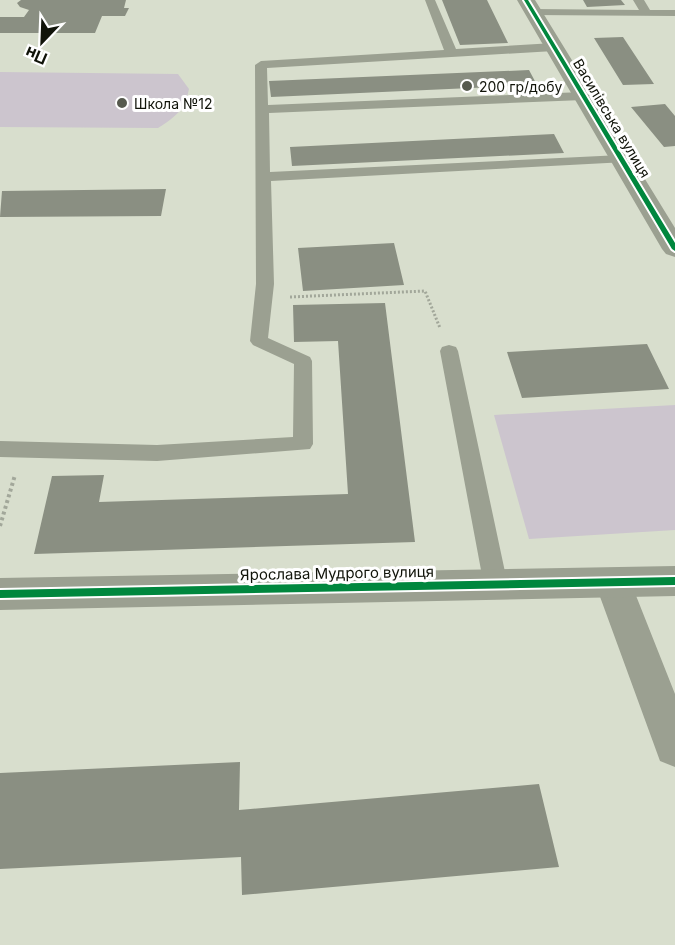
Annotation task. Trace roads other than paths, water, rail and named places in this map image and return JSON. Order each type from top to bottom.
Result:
[{"type":"street","name":"Василівська вулиця","points":[[529,6],[675,249]]},
{"type":"street","name":"Ярослава Мудрого вулиця","points":[[0,594],[675,581]]},
{"type":"street","points":[[613,583],[675,747]]},
{"type":"lane","points":[[430,0],[451,53]]},
{"type":"lane","points":[[638,0],[647,13]]},
{"type":"lane","points":[[529,6],[675,13]]},
{"type":"lane","points":[[0,449],[157,453],[303,444],[303,361],[259,341],[264,298],[261,65],[554,47]]},
{"type":"lane","points":[[262,109],[583,96]]},
{"type":"lane","points":[[263,177],[621,159]]},
{"type":"lane","points":[[449,351],[496,586]]},
{"type":"place","name":"200 гр/добу","points":[[467,86]]},
{"type":"place","name":"Школа №12","points":[[122,103]]}]
